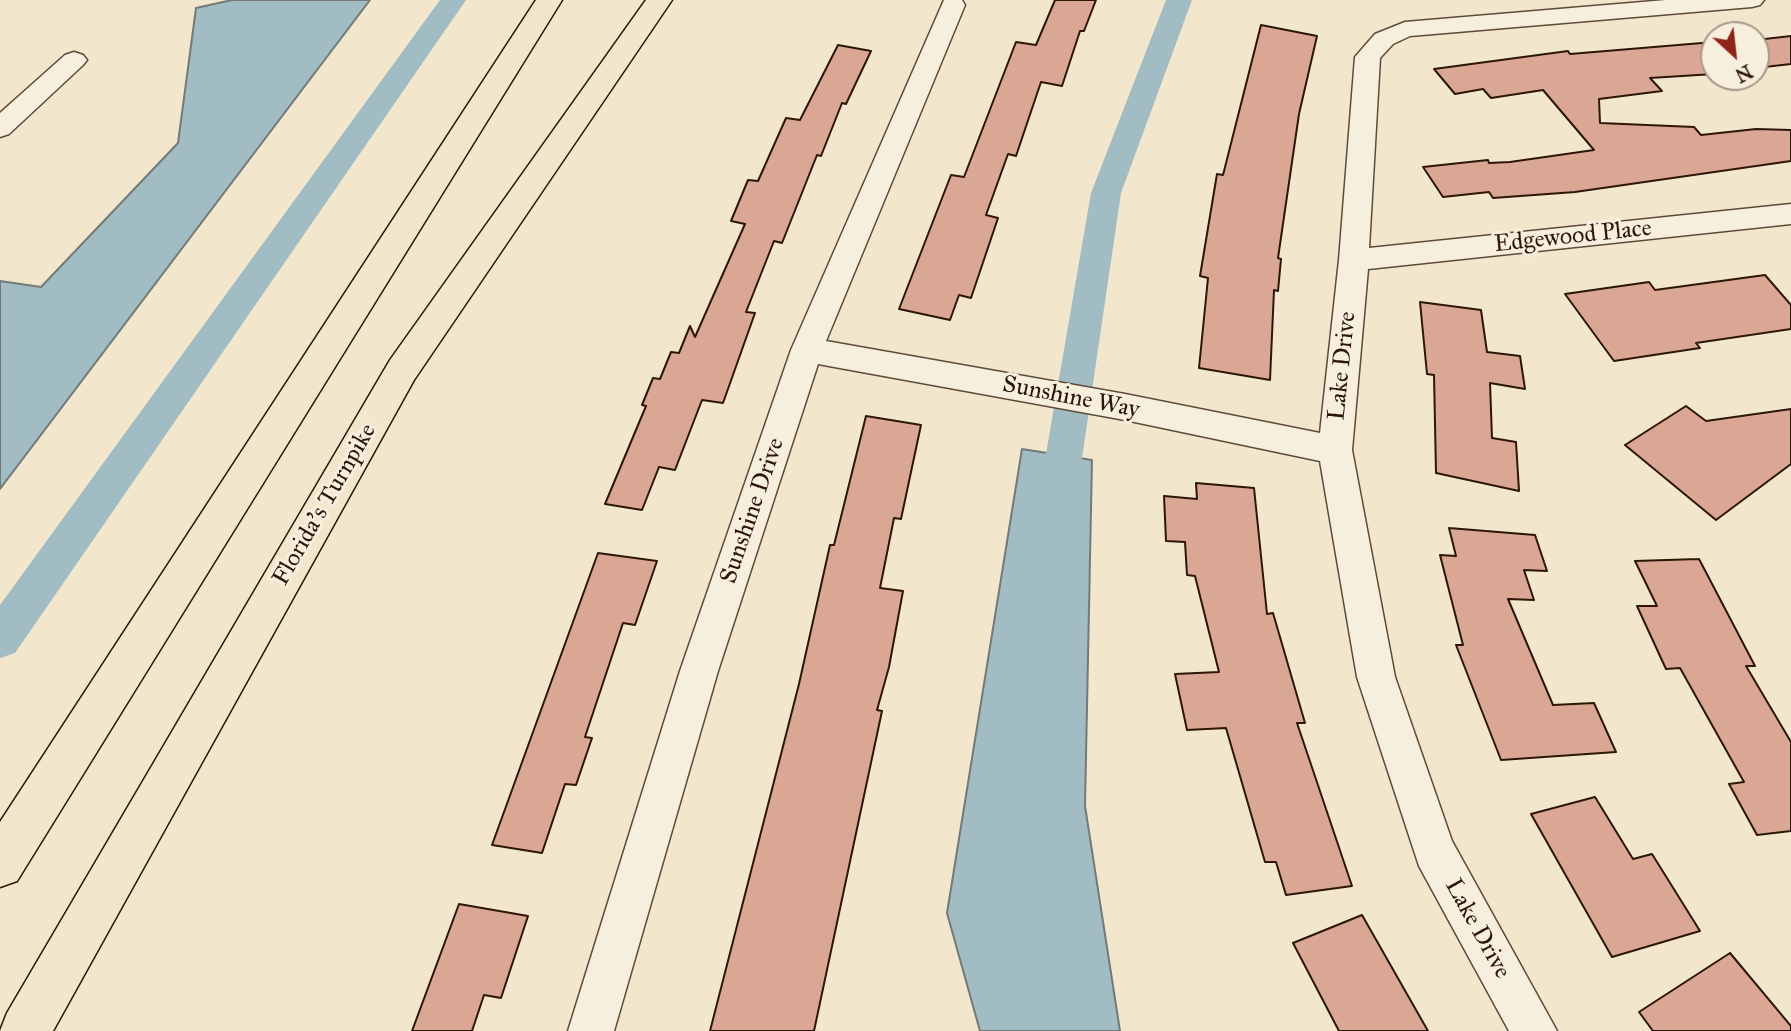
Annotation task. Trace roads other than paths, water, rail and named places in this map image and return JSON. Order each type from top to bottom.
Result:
[{"type":"highway","points":[[0,864],[549,0]]},
{"type":"highway","name":"Florida's Turnpike","points":[[25,1031],[402,370],[659,0]]},
{"type":"street","name":"Lake Drive","points":[[1534,1031],[1434,851],[1376,677],[1335,450],[1354,260],[1368,57],[1384,38],[1405,29],[1752,0]]},
{"type":"street","name":"Sunshine Drive","points":[[591,1031],[699,671],[807,350],[953,5]]},
{"type":"street","points":[[0,128],[75,60]]},
{"type":"street","name":"Edgewood Place","points":[[1354,260],[1791,214]]},
{"type":"street","name":"Sunshine Way","points":[[807,350],[1125,407],[1335,450]]},
{"type":"water","points":[[232,0],[370,0],[0,489],[0,281],[41,287],[178,143],[196,8]]},
{"type":"water","points":[[1022,449],[1092,460],[1085,806],[1120,1031],[980,1031],[947,913]]},
{"type":"waterway","points":[[0,639],[453,0]]},
{"type":"waterway","points":[[1056,506],[1106,193],[1179,0]]}]
